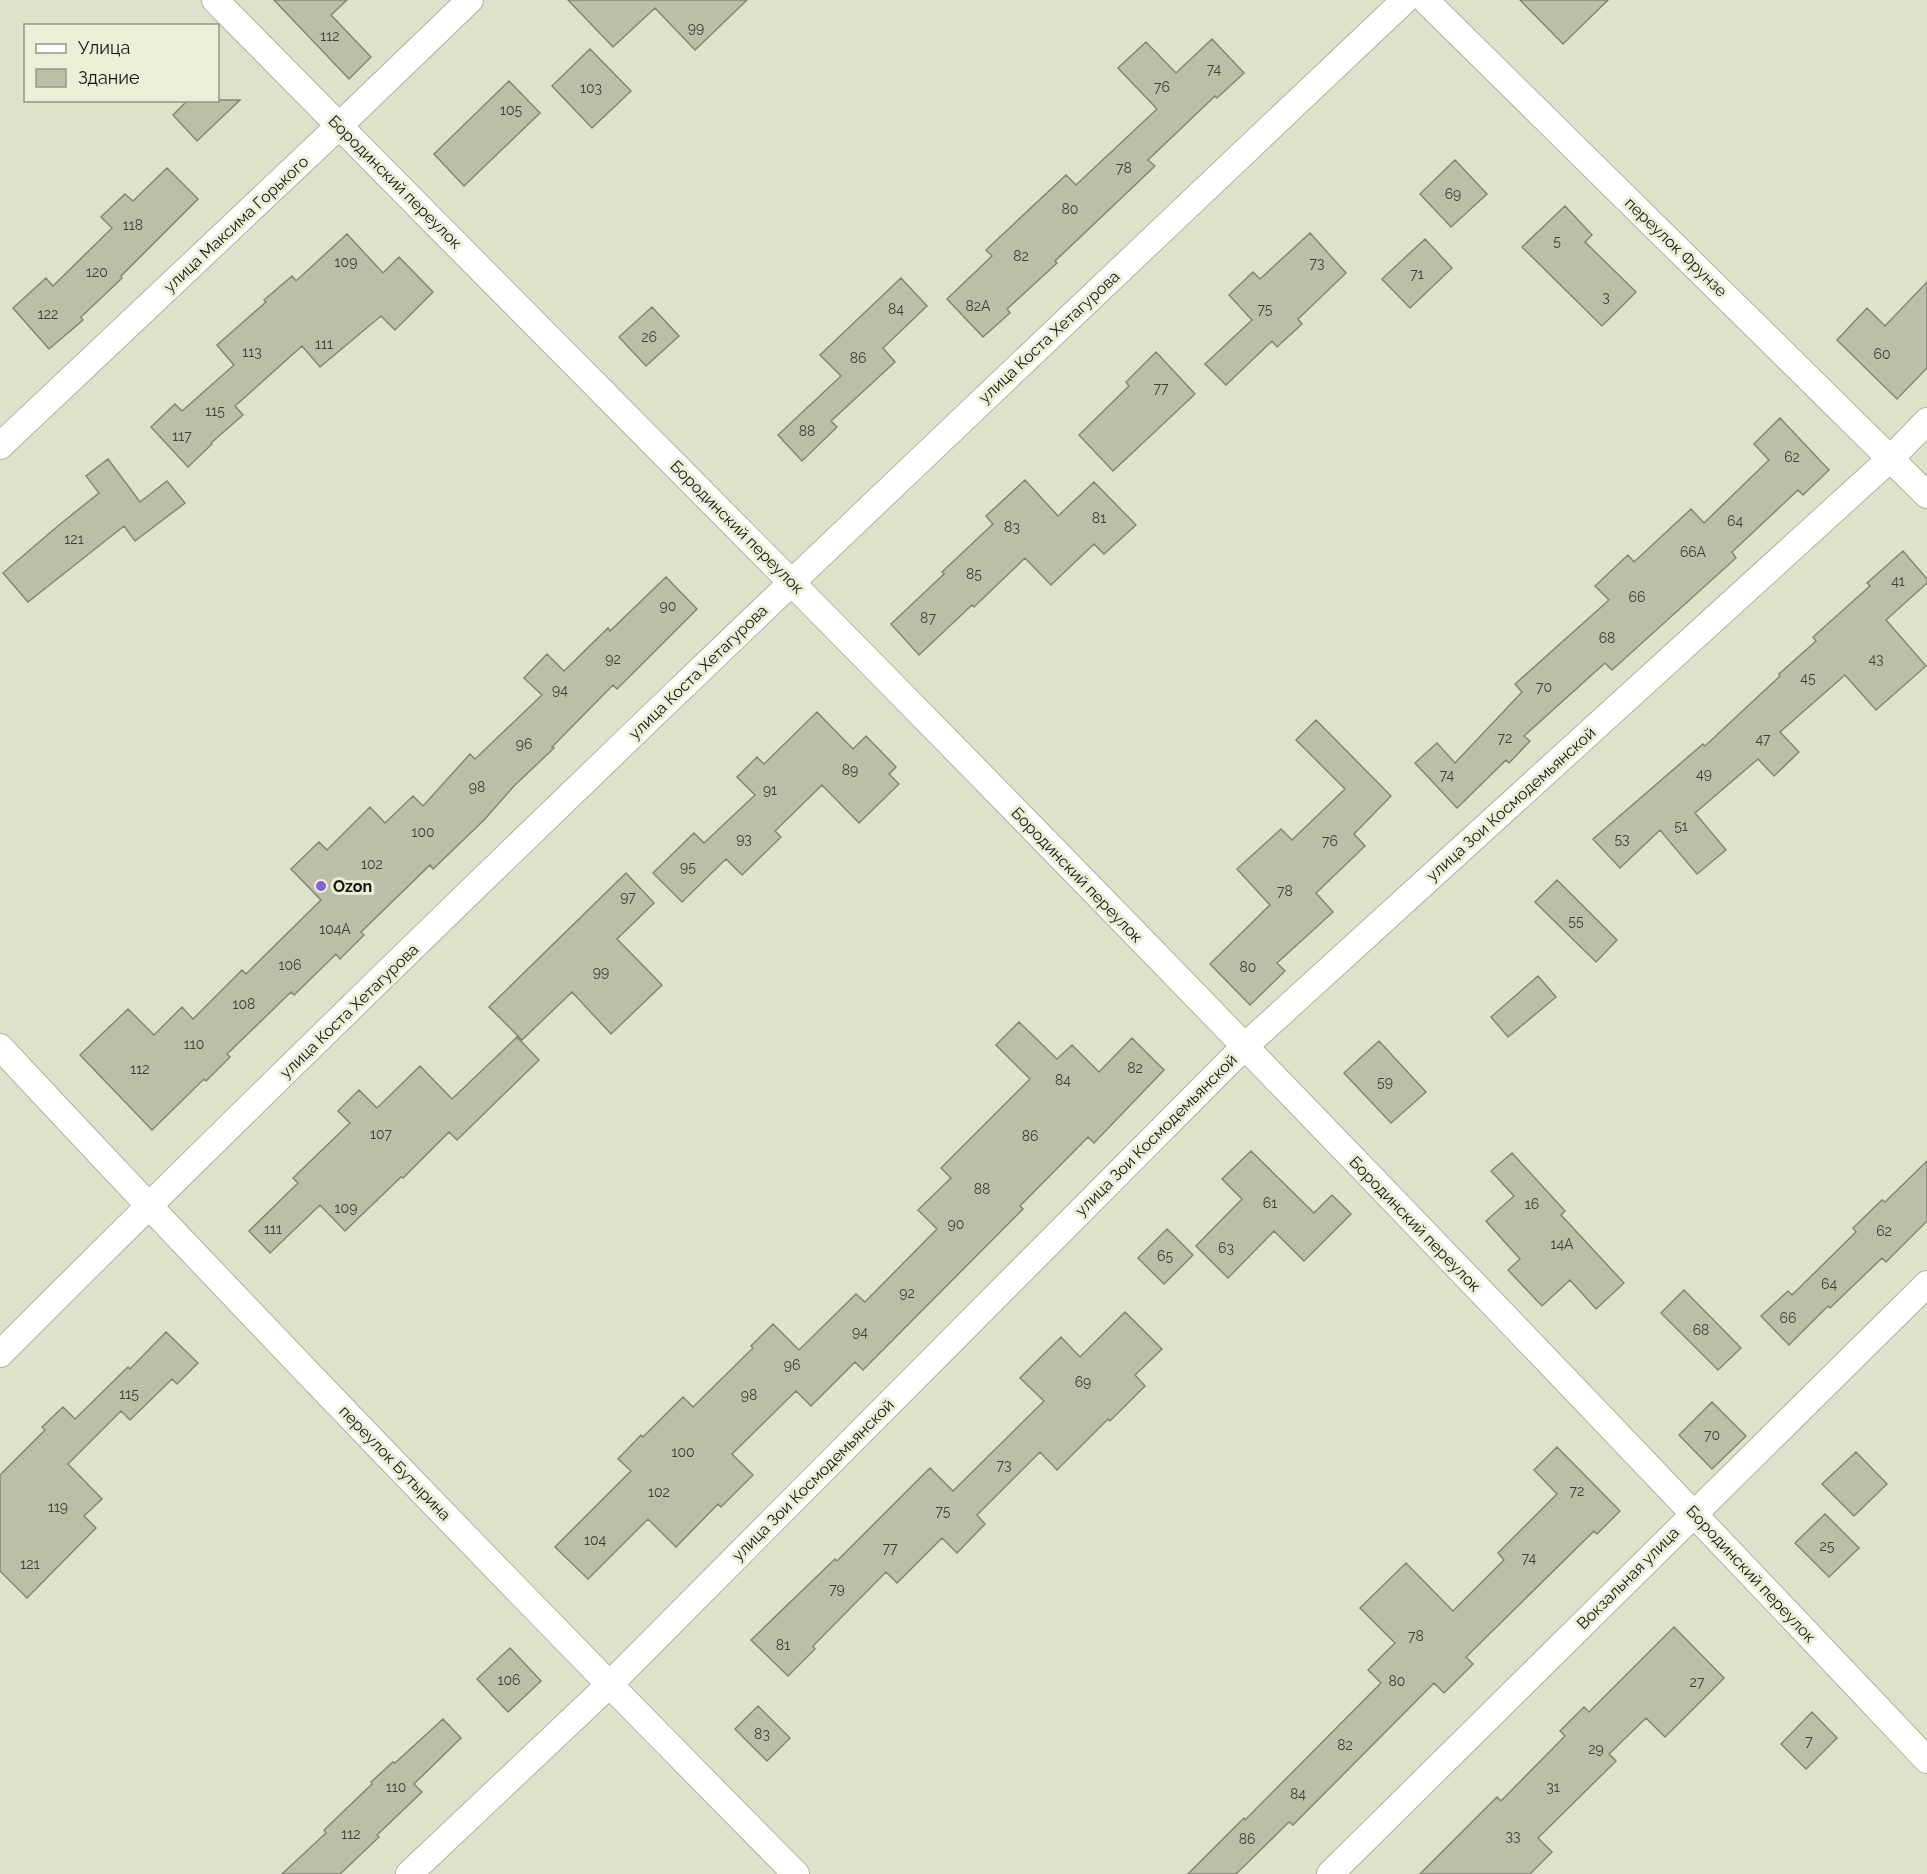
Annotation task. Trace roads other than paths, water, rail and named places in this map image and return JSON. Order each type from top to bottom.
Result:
[{"type":"street","name":"Бородинский переулок","points":[[215,0],[791,581],[1694,1513],[1927,1760]]},
{"type":"street","name":"улица Максима Горького","points":[[0,446],[470,0]]},
{"type":"street","name":"улица Коста Хетагурова","points":[[0,1354],[148,1206],[791,581],[1405,0]]},
{"type":"street","name":"переулок Фрунзе","points":[[1425,0],[1927,495]]},
{"type":"street","name":"улица Зои Космодемьянской","points":[[409,1874],[609,1685],[1244,1047],[1891,458],[1927,421]]},
{"type":"street","name":"переулок Бутырина","points":[[0,1047],[148,1206],[609,1685],[796,1874]]},
{"type":"street","name":"Вокзальная улица","points":[[1330,1874],[1927,1284]]},
{"type":"place","name":"Ozon","points":[[321,886]]}]
